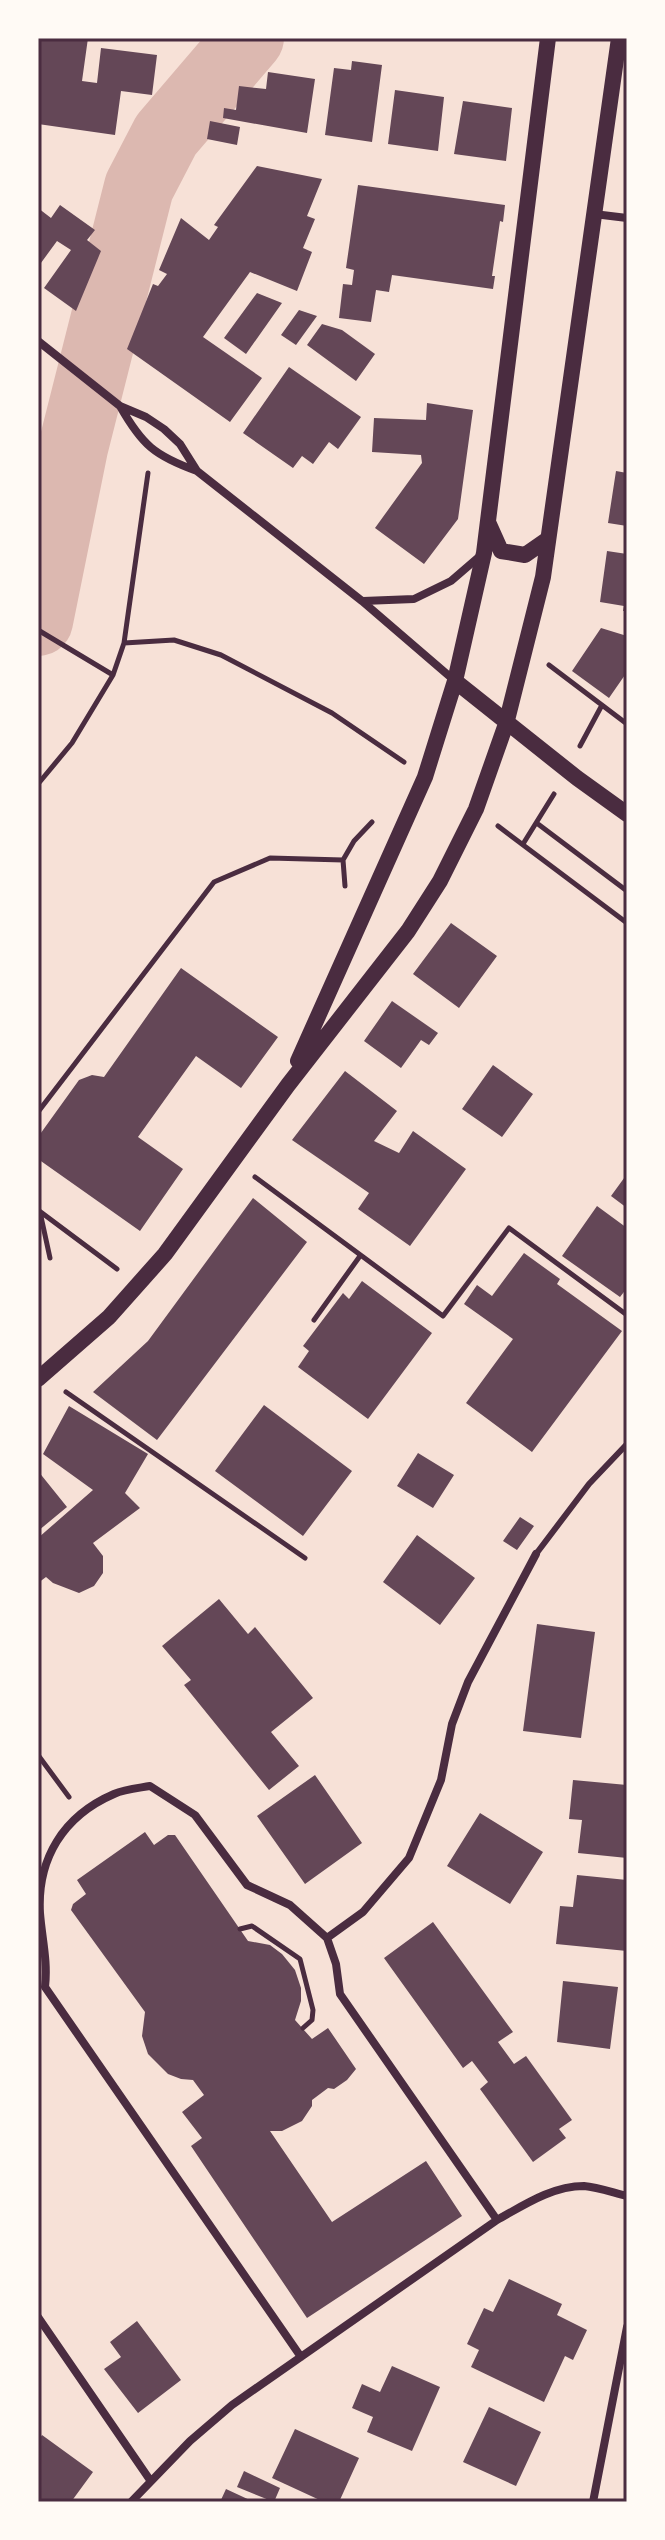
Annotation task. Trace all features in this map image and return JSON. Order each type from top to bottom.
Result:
[{"type":"main road","points":[[288,1085],[425,777],[455,681],[484,553],[548,38]]},
{"type":"main road","points":[[40,1377],[109,1317],[165,1254],[288,1085],[408,931],[440,881],[476,809],[506,724],[543,577],[619,38]]},
{"type":"main road","points":[[487,521],[501,551],[525,555],[548,539]]},
{"type":"main road","points":[[455,681],[506,724],[627,814]]},
{"type":"street","points":[[594,214],[627,218]]},
{"type":"street","points":[[38,341],[120,406],[164,429],[180,444],[197,471]]},
{"type":"street","points":[[120,406],[137,436],[150,447],[170,461],[197,471],[362,601],[455,681]]},
{"type":"street","points":[[362,601],[414,599],[451,581],[484,553]]},
{"type":"street","points":[[327,1938],[363,1912],[409,1858],[441,1780],[452,1724],[468,1682],[536,1554]]},
{"type":"street","points":[[301,2357],[41,1988],[47,1965],[40,1913],[41,1873],[51,1848],[82,1814],[98,1802],[116,1793],[150,1786],[195,1815],[247,1885],[290,1905],[327,1938],[336,1964],[340,1994],[497,2220]]},
{"type":"street","points":[[131,2502],[150,2480],[232,2405],[497,2220],[536,2197],[560,2190],[585,2186],[627,2196]]},
{"type":"street","points":[[38,2317],[150,2480]]},
{"type":"street","points":[[593,2502],[627,2327]]},
{"type":"lane","points":[[536,1554],[589,1484],[627,1444]]},
{"type":"path","points":[[38,784],[72,743],[113,675],[124,643],[150,447]]},
{"type":"path","points":[[38,630],[113,675]]},
{"type":"path","points":[[124,643],[174,640],[221,655],[332,713],[425,777]]},
{"type":"path","points":[[527,648],[627,724]]},
{"type":"path","points":[[476,809],[627,923]]},
{"type":"path","points":[[538,824],[627,891]]},
{"type":"path","points":[[38,1112],[214,882],[270,858],[343,860]]},
{"type":"path","points":[[232,1160],[443,1316],[509,1228],[627,1315]]},
{"type":"path","points":[[39,1210],[138,1284]]},
{"type":"path","points":[[39,1210],[50,1258]]},
{"type":"path","points":[[314,1320],[361,1256]]},
{"type":"path","points":[[40,1377],[305,1558]]},
{"type":"path","points":[[38,1755],[55,1778]]},
{"type":"path","points":[[240,1929],[252,1926],[300,1959],[313,2010],[312,2020],[303,2028]]},
{"type":"building","points":[[38,38],[88,38],[82,81],[97,83],[101,48],[157,55],[152,95],[121,91],[115,135],[38,124]]},
{"type":"building","points":[[352,61],[382,65],[372,142],[325,135],[334,68],[351,70]]},
{"type":"building","points":[[268,72],[315,79],[307,133],[223,118],[224,108],[236,110],[239,86],[266,89]]},
{"type":"building","points":[[395,90],[444,97],[438,151],[388,144]]},
{"type":"building","points":[[463,101],[512,108],[506,161],[454,154]]},
{"type":"building","points":[[210,121],[240,127],[237,145],[207,139]]},
{"type":"building","points":[[257,166],[322,179],[307,216],[315,219],[303,248],[312,252],[297,291],[250,272],[203,337],[262,378],[230,422],[127,349],[153,284],[158,286],[167,274],[159,270],[181,218],[209,240],[218,227],[214,225]]},
{"type":"building","points":[[358,185],[505,205],[492,276],[495,276],[493,289],[392,275],[389,292],[376,290],[371,322],[339,318],[343,284],[352,285],[354,270],[346,268]]},
{"type":"building","points":[[60,205],[95,230],[87,240],[101,251],[76,311],[44,288],[71,250],[57,241],[38,267],[38,208],[51,218]]},
{"type":"building","points":[[257,293],[282,303],[246,354],[224,338]]},
{"type":"building","points":[[299,310],[317,316],[296,345],[281,335]]},
{"type":"building","points":[[322,324],[342,330],[375,354],[356,381],[307,345]]},
{"type":"building","points":[[289,367],[361,417],[338,449],[329,442],[313,464],[302,456],[293,468],[243,433]]},
{"type":"building","points":[[427,403],[473,410],[458,519],[424,564],[375,528],[422,463],[421,455],[372,452],[374,418],[426,420]]},
{"type":"building","points":[[616,471],[627,473],[627,526],[608,523]]},
{"type":"building","points":[[607,551],[627,554],[627,611],[623,611],[624,606],[600,602]]},
{"type":"building","points":[[601,628],[627,636],[627,672],[609,698],[572,671]]},
{"type":"building","points":[[451,923],[497,956],[459,1008],[413,974]]},
{"type":"building","points":[[181,968],[278,1037],[241,1088],[196,1056],[138,1137],[183,1169],[140,1231],[38,1159],[38,1137],[79,1080],[92,1075],[104,1077]]},
{"type":"building","points":[[392,1001],[438,1033],[429,1045],[421,1040],[401,1068],[364,1041]]},
{"type":"building","points":[[493,1065],[533,1094],[502,1137],[462,1109]]},
{"type":"building","points":[[345,1071],[397,1111],[374,1141],[399,1153],[413,1131],[466,1169],[410,1246],[358,1209],[369,1193],[292,1140]]},
{"type":"building","points":[[627,1174],[627,1208],[611,1196]]},
{"type":"building","points":[[253,1198],[307,1242],[157,1440],[93,1392],[148,1341]]},
{"type":"building","points":[[597,1206],[627,1228],[627,1288],[620,1297],[562,1256]]},
{"type":"building","points":[[524,1253],[560,1279],[557,1284],[622,1331],[532,1452],[466,1403],[513,1339],[464,1304],[477,1285],[492,1296]]},
{"type":"building","points":[[362,1281],[432,1333],[368,1419],[298,1367],[309,1351],[303,1346],[343,1293],[349,1299]]},
{"type":"building","points":[[264,1405],[352,1471],[303,1536],[215,1471]]},
{"type":"building","points":[[69,1406],[148,1454],[125,1493],[140,1508],[93,1543],[103,1556],[103,1573],[94,1586],[79,1593],[46,1577],[38,1583],[38,1538],[93,1490],[43,1454]]},
{"type":"building","points":[[418,1453],[454,1475],[433,1508],[397,1486]]},
{"type":"building","points":[[38,1471],[67,1507],[38,1531]]},
{"type":"building","points":[[520,1517],[534,1526],[517,1550],[503,1541]]},
{"type":"building","points":[[417,1535],[475,1578],[440,1625],[383,1582]]},
{"type":"building","points":[[219,1599],[248,1634],[255,1627],[313,1698],[271,1732],[299,1766],[269,1790],[184,1685],[191,1680],[162,1646]]},
{"type":"building","points":[[537,1624],[595,1632],[581,1738],[523,1731]]},
{"type":"building","points":[[315,1775],[362,1843],[305,1884],[257,1816]]},
{"type":"building","points":[[573,1780],[627,1785],[627,1858],[578,1853],[582,1820],[569,1819]]},
{"type":"building","points":[[480,1813],[543,1852],[510,1904],[447,1866]]},
{"type":"building","points":[[145,1832],[154,1845],[168,1835],[175,1835],[248,1941],[270,1945],[282,1954],[295,1970],[301,1988],[295,2020],[312,2039],[328,2028],[356,2069],[347,2080],[334,2089],[328,2088],[312,2100],[312,2106],[302,2121],[282,2131],[270,2131],[332,2222],[426,2161],[462,2216],[307,2318],[191,2146],[202,2138],[182,2112],[204,2095],[193,2080],[168,2074],[148,2054],[142,2036],[145,2012],[71,1910],[73,1904],[86,1894],[77,1880]]},
{"type":"building","points":[[577,1875],[627,1880],[627,1951],[556,1944],[560,1906],[573,1907]]},
{"type":"building","points":[[433,1922],[513,2032],[498,2042],[514,2064],[526,2056],[572,2120],[559,2129],[566,2138],[533,2162],[480,2089],[488,2082],[472,2061],[463,2068],[384,1958]]},
{"type":"building","points":[[563,1981],[618,1987],[610,2049],[557,2042]]},
{"type":"building","points":[[509,2279],[562,2304],[557,2315],[587,2330],[573,2360],[565,2356],[544,2402],[471,2367],[479,2350],[467,2344],[484,2308],[493,2312]]},
{"type":"building","points":[[137,2321],[181,2380],[138,2413],[104,2369],[121,2357],[110,2342]]},
{"type":"building","points":[[392,2366],[440,2387],[412,2451],[367,2432],[373,2417],[352,2408],[362,2384],[380,2392]]},
{"type":"building","points":[[489,2407],[541,2432],[516,2486],[463,2462]]},
{"type":"building","points":[[295,2429],[359,2458],[339,2502],[324,2502],[272,2478]]},
{"type":"building","points":[[42,2435],[93,2472],[71,2502],[38,2500],[38,2441]]},
{"type":"building","points":[[244,2471],[280,2488],[274,2502],[237,2487]]},
{"type":"building","points":[[226,2489],[254,2502],[220,2502]]},
{"type":"waterway","points":[[38,621],[73,448],[139,187],[166,135],[249,38]]}]
